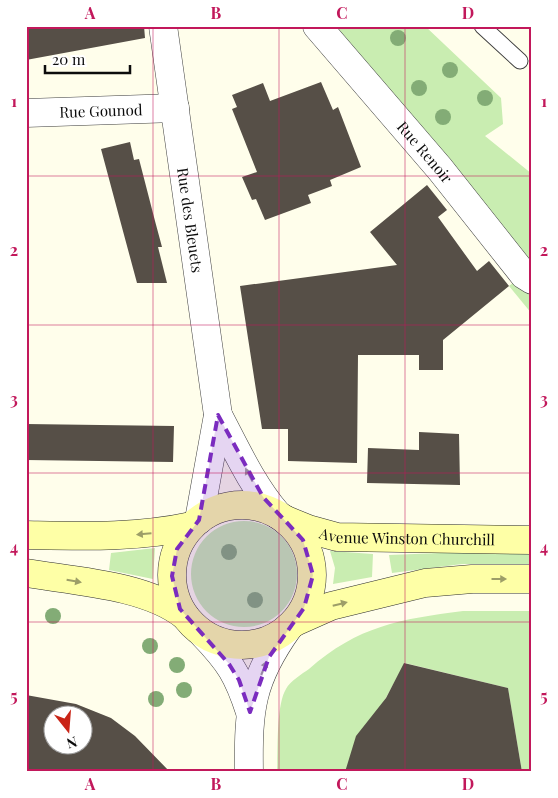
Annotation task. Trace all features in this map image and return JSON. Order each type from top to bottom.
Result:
[{"type":"main road","points":[[26,535],[127,535],[164,532],[195,523],[224,507],[242,505],[260,507],[281,517],[303,540],[312,566],[312,584],[308,600],[292,625]]},
{"type":"main road","name":"Avenue Winston Churchill","points":[[281,517],[308,530],[337,537],[532,540]]},
{"type":"main road","points":[[194,624],[174,593],[172,567],[177,549],[195,523]]},
{"type":"main road","points":[[26,573],[144,594],[169,604],[218,641],[242,645],[267,641],[292,625],[331,606],[425,583],[472,578],[532,579]]},
{"type":"street","name":"Rue des Bleuets","points":[[163,26],[218,415],[252,480],[263,497],[281,517]]},
{"type":"street","name":"Rue Renoir","points":[[317,26],[440,169],[524,274],[532,280]]},
{"type":"street","name":"Rue Gounod","points":[[26,113],[175,108]]},
{"type":"street","name":"Rue des Bleuets","points":[[195,523],[218,415]]},
{"type":"street","points":[[194,624],[221,653],[239,680],[250,712]]},
{"type":"street","points":[[249,772],[250,712],[262,672],[276,646],[292,625]]},
{"type":"lane","points":[[482,26],[520,60]]},
{"type":"highlighted area","points":[[218,415],[263,497],[303,540],[313,575],[304,608],[269,657],[250,712],[239,680],[229,664],[180,609],[172,576],[177,549],[199,520]]},
{"type":"green space","points":[[323,26],[425,26],[501,98],[503,124],[485,136],[532,174],[532,314],[509,286],[523,275]]},
{"type":"green space","points":[[244,521],[264,525],[281,537],[293,554],[297,574],[293,594],[281,611],[264,623],[244,627],[224,623],[207,611],[195,594],[191,574],[195,554],[207,537],[224,525]]},
{"type":"green space","points":[[155,548],[153,579],[109,570],[111,553]]},
{"type":"green space","points":[[330,551],[373,554],[372,577],[333,584],[335,568]]},
{"type":"green space","points":[[532,553],[532,564],[462,564],[392,573],[389,555]]},
{"type":"green space","points":[[463,611],[532,611],[532,772],[522,772],[508,688],[405,663],[345,772],[277,772],[278,729],[281,706],[286,689],[293,680],[327,654],[363,634],[419,617]]},
{"type":"building","points":[[26,26],[144,26],[145,38],[26,60]]},
{"type":"building","points":[[321,82],[333,110],[338,107],[361,167],[330,180],[332,186],[308,195],[311,203],[265,220],[256,199],[252,200],[242,177],[257,172],[232,109],[237,107],[232,95],[263,83],[270,101]]},
{"type":"building","points":[[130,142],[134,160],[139,159],[162,247],[158,247],[167,283],[137,283],[101,149]]},
{"type":"building","points":[[427,185],[447,210],[438,217],[477,271],[489,261],[509,286],[443,340],[443,370],[419,370],[419,355],[358,355],[357,463],[288,461],[288,429],[262,429],[240,286],[397,265],[370,232]]},
{"type":"building","points":[[26,424],[174,426],[173,462],[26,460]]},
{"type":"building","points":[[419,432],[459,434],[460,485],[367,483],[368,448],[419,450]]},
{"type":"building","points":[[404,663],[508,688],[522,772],[345,772],[356,736],[386,698]]},
{"type":"building","points":[[26,695],[81,706],[42,706],[42,756],[92,756],[92,710],[111,718],[135,736],[170,772],[26,772]]}]
